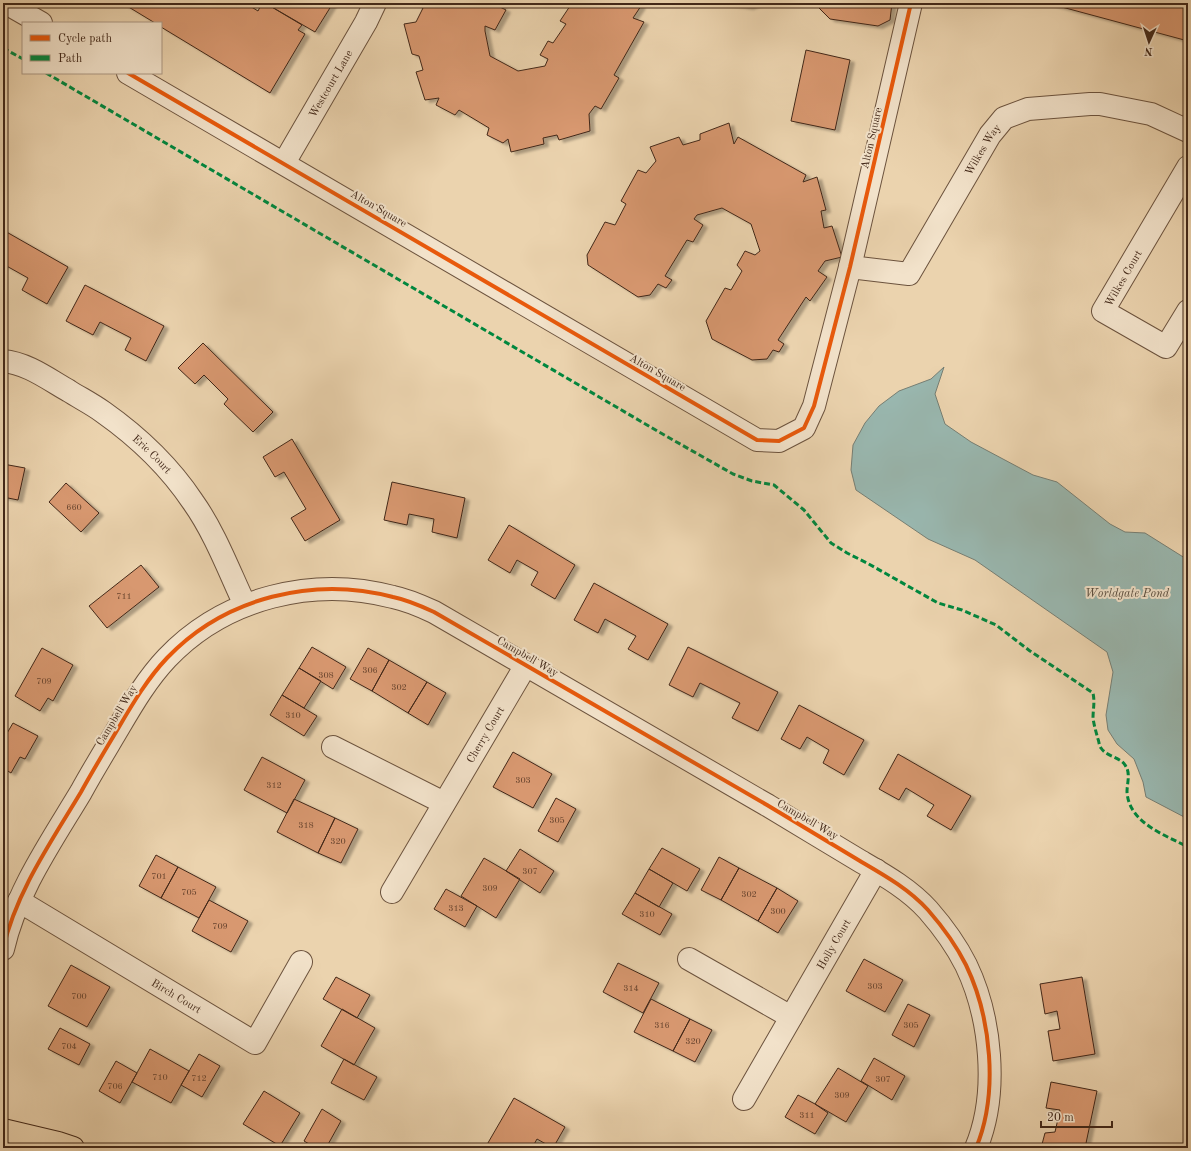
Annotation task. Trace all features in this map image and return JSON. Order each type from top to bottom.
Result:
[{"type":"main road","points":[[3,1130],[73,1148]]},
{"type":"street","points":[[6,3],[39,22]]},
{"type":"street","name":"Westcourt Lane","points":[[284,163],[366,22],[375,3]]},
{"type":"street","name":"Alton Square","points":[[130,74],[757,440],[779,441],[804,428],[814,406],[850,267],[912,3]]},
{"type":"street","name":"Wilkes Way","points":[[850,267],[909,274],[990,135],[1004,118],[1028,109],[1100,104],[1151,114],[1188,131]]},
{"type":"street","name":"Wilkes Court","points":[[1188,167],[1103,311],[1166,347],[1188,311]]},
{"type":"street","name":"Eric Court","points":[[3,361],[25,367],[45,377],[102,411],[139,440],[174,475],[194,502],[210,530],[245,605]]},
{"type":"street","name":"Campbell Way","points":[[3,949],[19,901],[38,864],[141,689],[168,657],[195,633],[224,615],[260,600],[295,591],[331,588],[373,592],[394,597],[434,612],[899,884],[926,909],[943,929],[965,964],[978,997],[987,1034],[990,1071],[987,1108],[976,1148]]},
{"type":"street","name":"Cherry Court","points":[[392,892],[526,665]]},
{"type":"street","points":[[334,747],[444,803]]},
{"type":"street","name":"Holly Court","points":[[744,1099],[876,870]]},
{"type":"street","name":"Birch Court","points":[[19,901],[255,1043],[301,962]]},
{"type":"street","points":[[689,959],[791,1017]]},
{"type":"water","name":"Worldgate Pond","points":[[944,367],[935,394],[945,424],[971,442],[1033,475],[1057,482],[1110,524],[1125,532],[1145,533],[1188,560],[1188,819],[1146,797],[1143,782],[1134,759],[1117,744],[1108,730],[1106,715],[1113,672],[1107,652],[975,560],[928,539],[856,490],[851,470],[853,445],[865,423],[879,406],[899,391],[931,379]]},
{"type":"building","points":[[122,3],[245,3],[258,11],[262,3],[265,3],[302,25],[298,30],[305,34],[270,93],[162,28],[162,22],[153,22]]},
{"type":"building","points":[[265,3],[333,3],[315,32]]},
{"type":"building","points":[[420,3],[503,3],[500,7],[506,10],[495,30],[485,26],[490,56],[518,71],[545,66],[548,59],[540,55],[548,41],[553,43],[566,24],[560,21],[572,3],[635,3],[641,6],[633,18],[644,22],[614,75],[619,78],[601,109],[595,106],[589,114],[590,131],[559,140],[557,135],[543,138],[544,144],[511,152],[508,139],[503,143],[487,135],[489,128],[459,110],[455,115],[436,105],[439,98],[425,100],[416,72],[423,70],[419,56],[412,54],[404,24],[416,22],[423,8],[418,6]]},
{"type":"building","points":[[724,3],[759,3],[749,7]]},
{"type":"building","points":[[819,3],[892,3],[890,20],[878,26],[830,19],[818,7]]},
{"type":"building","points":[[1047,3],[1188,3],[1188,41]]},
{"type":"building","points":[[806,50],[850,60],[835,130],[791,121]]},
{"type":"building","points":[[729,123],[734,144],[738,137],[806,175],[803,182],[817,177],[826,210],[821,211],[824,228],[832,226],[842,257],[825,261],[818,271],[827,277],[810,301],[806,297],[778,340],[784,344],[779,352],[773,350],[767,359],[752,360],[712,339],[706,321],[725,288],[731,290],[742,271],[737,265],[745,251],[755,255],[760,251],[751,224],[722,208],[697,215],[694,219],[703,225],[693,242],[687,240],[665,276],[672,280],[666,288],[658,284],[650,295],[638,297],[588,265],[587,255],[605,222],[615,225],[626,204],[621,201],[638,170],[646,173],[656,161],[650,147],[679,137],[683,145],[700,140],[700,134]]},
{"type":"building","points":[[3,230],[68,267],[47,304],[22,290],[28,278],[3,264]]},
{"type":"building","points":[[85,285],[164,326],[146,361],[125,350],[131,338],[100,322],[93,335],[66,321]]},
{"type":"building","points":[[203,343],[273,412],[253,432],[224,404],[228,399],[204,375],[195,384],[178,368]]},
{"type":"building","points":[[292,439],[340,520],[305,541],[291,518],[306,509],[284,472],[275,477],[263,457]]},
{"type":"building","points":[[3,464],[25,468],[18,500],[3,497]]},
{"type":"building","points":[[392,482],[465,498],[457,538],[432,532],[434,519],[409,514],[407,525],[384,520]]},
{"type":"building","points":[[66,483],[99,513],[81,532],[49,502]]},
{"type":"building","points":[[509,525],[575,565],[555,599],[531,585],[538,572],[517,560],[510,573],[488,560]]},
{"type":"building","points":[[141,565],[159,587],[107,628],[89,606]]},
{"type":"building","points":[[594,583],[668,624],[648,660],[628,649],[636,636],[605,619],[598,633],[574,620]]},
{"type":"building","points":[[312,647],[346,667],[333,689],[299,668]]},
{"type":"building","points":[[688,647],[778,692],[758,731],[732,718],[740,703],[700,683],[693,697],[669,685]]},
{"type":"building","points":[[42,648],[73,665],[53,701],[48,698],[40,711],[15,696]]},
{"type":"building","points":[[368,648],[389,660],[372,691],[350,679]]},
{"type":"building","points":[[389,660],[427,682],[408,713],[372,691]]},
{"type":"building","points":[[299,668],[321,681],[304,708],[282,695]]},
{"type":"building","points":[[427,682],[446,693],[428,725],[408,713]]},
{"type":"building","points":[[282,695],[317,716],[304,736],[270,715]]},
{"type":"building","points":[[799,705],[864,740],[844,775],[823,763],[829,750],[807,737],[800,749],[781,739]]},
{"type":"building","points":[[13,723],[38,736],[25,759],[20,757],[11,773],[3,768],[3,740]]},
{"type":"building","points":[[513,752],[552,774],[533,808],[493,787]]},
{"type":"building","points":[[898,754],[971,796],[951,830],[927,816],[934,805],[906,788],[899,800],[879,789]]},
{"type":"building","points":[[262,757],[305,780],[287,813],[244,790]]},
{"type":"building","points":[[556,798],[576,809],[558,842],[538,831]]},
{"type":"building","points":[[294,799],[335,818],[318,853],[277,832]]},
{"type":"building","points":[[335,818],[358,829],[341,863],[318,853]]},
{"type":"building","points":[[662,848],[700,869],[687,891],[649,869]]},
{"type":"building","points":[[520,849],[554,871],[540,893],[506,871]]},
{"type":"building","points":[[156,855],[178,867],[161,898],[139,886]]},
{"type":"building","points":[[719,857],[739,868],[721,900],[701,890]]},
{"type":"building","points":[[484,858],[520,879],[496,918],[461,896]]},
{"type":"building","points":[[178,867],[216,887],[199,918],[161,898]]},
{"type":"building","points":[[739,868],[777,888],[758,921],[721,900]]},
{"type":"building","points":[[649,869],[673,883],[659,907],[635,893]]},
{"type":"building","points":[[777,888],[798,901],[778,933],[758,921]]},
{"type":"building","points":[[446,889],[477,906],[465,927],[434,909]]},
{"type":"building","points":[[635,893],[672,914],[660,935],[622,914]]},
{"type":"building","points":[[209,900],[248,921],[231,952],[192,931]]},
{"type":"building","points":[[864,959],[903,980],[885,1012],[846,991]]},
{"type":"building","points":[[618,963],[659,983],[643,1013],[603,992]]},
{"type":"building","points":[[71,965],[110,987],[87,1027],[48,1006]]},
{"type":"building","points":[[336,977],[370,995],[357,1018],[323,999]]},
{"type":"building","points":[[1082,977],[1095,1054],[1053,1061],[1048,1031],[1060,1029],[1057,1011],[1045,1014],[1040,984]]},
{"type":"building","points":[[651,999],[690,1019],[673,1051],[634,1032]]},
{"type":"building","points":[[908,1004],[930,1015],[914,1047],[892,1035]]},
{"type":"building","points":[[342,1009],[375,1028],[354,1065],[321,1046]]},
{"type":"building","points":[[690,1019],[712,1030],[695,1062],[673,1051]]},
{"type":"building","points":[[60,1028],[90,1044],[79,1065],[48,1049]]},
{"type":"building","points":[[150,1049],[189,1071],[171,1103],[132,1082]]},
{"type":"building","points":[[199,1054],[220,1066],[202,1097],[181,1085]]},
{"type":"building","points":[[874,1058],[905,1076],[892,1100],[861,1081]]},
{"type":"building","points":[[344,1059],[377,1077],[364,1100],[331,1083]]},
{"type":"building","points":[[116,1061],[137,1073],[120,1103],[99,1091]]},
{"type":"building","points":[[838,1068],[868,1086],[846,1122],[815,1104]]},
{"type":"building","points":[[1051,1082],[1097,1091],[1085,1148],[1041,1148],[1045,1133],[1055,1132],[1060,1110],[1046,1108]]},
{"type":"building","points":[[264,1091],[300,1113],[280,1146],[243,1124]]},
{"type":"building","points":[[798,1095],[828,1113],[815,1134],[785,1117]]},
{"type":"building","points":[[514,1098],[565,1127],[553,1148],[537,1139],[532,1148],[485,1148]]},
{"type":"building","points":[[322,1109],[341,1121],[326,1148],[316,1148],[304,1141]]},
{"type":"marked path","points":[[3,48],[22,58]]},
{"type":"marked path","points":[[48,74],[733,474],[752,481],[774,485],[804,510],[831,543],[847,553],[938,603],[962,610],[996,625],[1030,651],[1093,693],[1093,718],[1100,746],[1104,751],[1123,762],[1127,768],[1127,792],[1129,803],[1134,812],[1150,827],[1188,847]]},
{"type":"cycle path","points":[[130,74],[757,440],[779,441],[804,428],[814,406],[850,267],[911,3]]},
{"type":"cycle path","points":[[3,949],[16,907],[25,887],[130,709],[147,682],[160,666],[190,637],[216,620],[243,606],[272,597],[302,591],[333,589],[363,591],[393,597],[409,601],[434,612],[767,805],[887,877],[921,902],[944,929],[966,965],[975,986],[981,1008],[986,1031],[990,1080],[988,1104],[976,1148]]}]
